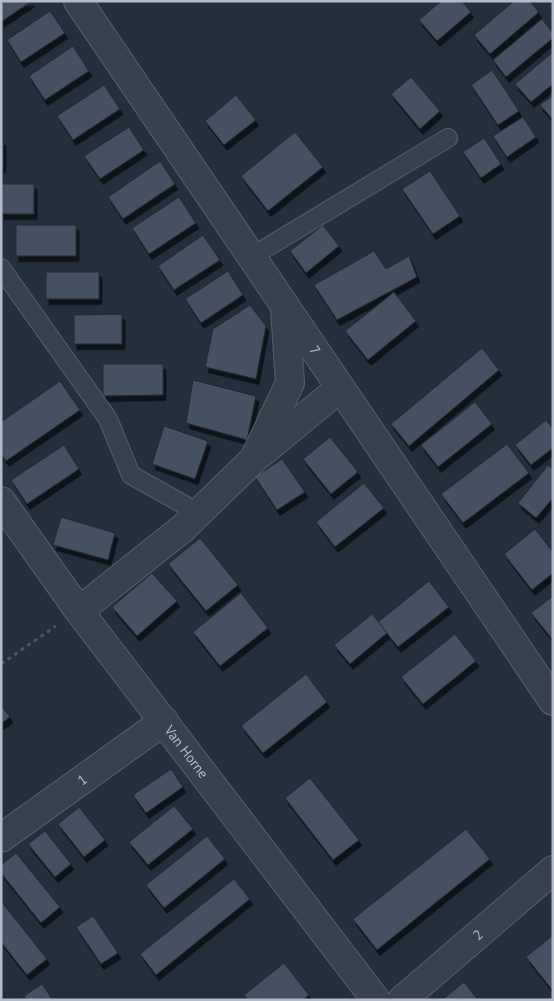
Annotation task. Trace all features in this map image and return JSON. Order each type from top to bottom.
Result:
[{"type":"street","name":"7","points":[[78,1],[553,701]]},
{"type":"street","points":[[254,459],[290,383],[285,307]]},
{"type":"street","points":[[79,610],[183,528],[254,459],[340,388]]},
{"type":"street","name":"Van Horne","points":[[1,501],[79,610],[376,1000]]},
{"type":"street","name":"1","points":[[1,838],[164,721]]},
{"type":"street","name":"2","points":[[402,1000],[553,870]]},
{"type":"lane","points":[[251,257],[448,138]]},
{"type":"lane","points":[[1,268],[108,419],[131,475],[199,513]]},
{"type":"path","points":[[1,664],[79,610]]},
{"type":"building","points":[[1,1],[32,1],[1,22]]},
{"type":"building","points":[[441,1],[462,1],[471,12],[437,41],[419,20]]},
{"type":"building","points":[[514,1],[530,1],[539,12],[490,54],[474,35]]},
{"type":"building","points":[[50,11],[65,33],[21,62],[7,40]]},
{"type":"building","points":[[542,19],[553,33],[553,38],[506,77],[493,60]]},
{"type":"building","points":[[73,46],[89,71],[45,100],[29,76]]},
{"type":"building","points":[[553,52],[553,84],[531,102],[515,84]]},
{"type":"building","points":[[492,70],[519,111],[498,125],[471,85]]},
{"type":"building","points":[[411,77],[440,111],[420,129],[391,94]]},
{"type":"building","points":[[104,85],[120,109],[73,140],[57,116]]},
{"type":"building","points":[[236,95],[256,120],[224,145],[205,121]]},
{"type":"building","points":[[553,95],[553,120],[540,105]]},
{"type":"building","points":[[523,117],[536,137],[507,157],[493,136]]},
{"type":"building","points":[[129,127],[144,150],[100,179],[84,156]]},
{"type":"building","points":[[295,132],[323,167],[268,211],[241,176]]},
{"type":"building","points":[[484,138],[501,164],[481,178],[463,152]]},
{"type":"building","points":[[1,140],[3,140],[3,167],[1,167]]},
{"type":"building","points":[[160,161],[175,184],[123,219],[108,197]]},
{"type":"building","points":[[430,171],[460,216],[433,234],[402,189]]},
{"type":"building","points":[[1,184],[34,184],[34,214],[1,214]]},
{"type":"building","points":[[179,197],[196,223],[149,254],[132,228]]},
{"type":"building","points":[[16,225],[76,225],[76,256],[16,256]]},
{"type":"building","points":[[323,225],[339,246],[306,273],[290,251]]},
{"type":"building","points":[[203,235],[220,260],[174,290],[158,266]]},
{"type":"building","points":[[374,251],[386,269],[409,256],[417,277],[337,320],[314,285]]},
{"type":"building","points":[[228,271],[243,295],[201,323],[185,299]]},
{"type":"building","points":[[46,272],[99,272],[99,299],[46,299]]},
{"type":"building","points":[[394,292],[416,321],[368,360],[345,331]]},
{"type":"building","points":[[250,305],[266,326],[256,379],[205,367],[213,329]]},
{"type":"building","points":[[122,314],[122,344],[74,344],[74,315]]},
{"type":"building","points":[[482,348],[499,370],[409,446],[391,424]]},
{"type":"building","points":[[103,364],[163,364],[163,395],[103,396]]},
{"type":"building","points":[[193,380],[256,396],[247,440],[186,423]]},
{"type":"building","points":[[60,381],[80,410],[6,461],[1,454],[1,422]]},
{"type":"building","points":[[475,402],[492,424],[438,467],[421,445]]},
{"type":"building","points":[[546,420],[553,429],[553,448],[531,465],[515,445]]},
{"type":"building","points":[[164,426],[208,441],[195,479],[152,464]]},
{"type":"building","points":[[330,437],[358,472],[331,494],[303,459]]},
{"type":"building","points":[[507,444],[529,473],[463,523],[441,494]]},
{"type":"building","points":[[64,445],[79,469],[27,504],[11,480]]},
{"type":"building","points":[[282,459],[305,492],[277,510],[255,477]]},
{"type":"building","points":[[548,465],[553,469],[553,498],[536,518],[518,503]]},
{"type":"building","points":[[364,483],[384,508],[335,547],[316,522]]},
{"type":"building","points":[[61,517],[115,533],[108,560],[53,545]]},
{"type":"building","points":[[535,529],[553,552],[553,573],[532,590],[504,554]]},
{"type":"building","points":[[200,538],[238,585],[206,611],[168,564]]},
{"type":"building","points":[[152,573],[177,601],[137,636],[112,607]]},
{"type":"building","points":[[429,581],[449,607],[398,647],[378,622]]},
{"type":"building","points":[[241,593],[268,628],[220,666],[193,632]]},
{"type":"building","points":[[553,596],[553,640],[531,613]]},
{"type":"building","points":[[372,614],[387,633],[350,664],[334,645]]},
{"type":"building","points":[[455,634],[476,661],[423,704],[401,677]]},
{"type":"building","points":[[306,674],[327,702],[263,753],[241,726]]},
{"type":"building","points":[[1,705],[10,717],[1,724]]},
{"type":"building","points":[[171,769],[183,787],[146,813],[133,795]]},
{"type":"building","points":[[310,778],[359,840],[333,860],[285,798]]},
{"type":"building","points":[[174,806],[193,829],[148,865],[129,842]]},
{"type":"building","points":[[79,807],[105,840],[84,857],[58,824]]},
{"type":"building","points":[[466,829],[490,859],[377,950],[353,919]]},
{"type":"building","points":[[45,831],[71,864],[55,877],[28,844]]},
{"type":"building","points":[[207,836],[225,859],[164,908],[146,885]]},
{"type":"building","points":[[16,853],[60,907],[41,923],[1,873],[1,865]]},
{"type":"building","points":[[234,879],[250,899],[156,975],[140,954]]},
{"type":"building","points":[[1,901],[47,959],[27,975],[1,942]]},
{"type":"building","points":[[93,916],[118,953],[101,964],[76,927]]},
{"type":"building","points":[[553,935],[553,991],[526,957]]},
{"type":"building","points":[[284,963],[309,995],[303,1000],[248,1000],[244,995]]},
{"type":"building","points":[[464,982],[478,1000],[442,1000]]},
{"type":"building","points":[[42,984],[53,1000],[26,1000],[24,996]]}]
